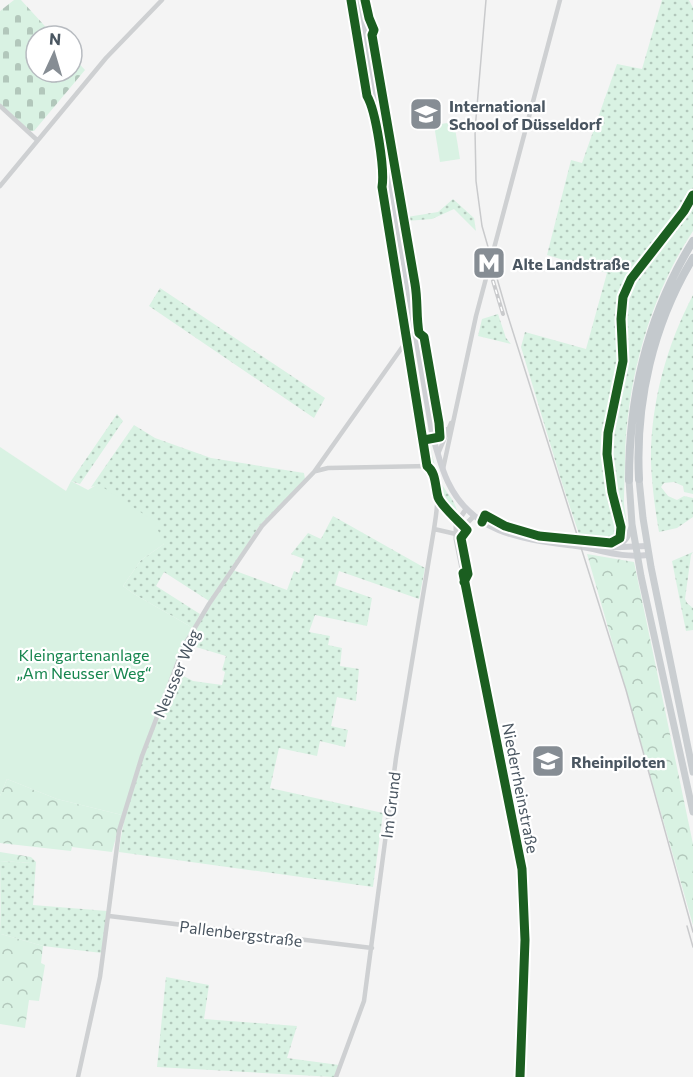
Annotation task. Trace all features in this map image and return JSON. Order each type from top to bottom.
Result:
[{"type":"highway","points":[[629,480],[632,418],[639,372],[649,334],[663,298],[693,241]]},
{"type":"highway","points":[[639,479],[640,419],[647,375],[657,338],[671,302],[693,258]]},
{"type":"main road","points":[[360,0],[431,429],[452,490],[474,516],[502,532],[616,555],[648,555]]},
{"type":"main road","points":[[639,479],[648,555],[693,772]]},
{"type":"main road","points":[[629,480],[637,556],[693,812]]},
{"type":"main road","points":[[612,548],[622,543],[628,536],[632,524]]},
{"type":"main road","points":[[588,548],[647,546]]},
{"type":"street","points":[[0,186],[105,58],[162,0]]},
{"type":"street","points":[[443,469],[476,316],[560,0]]},
{"type":"street","points":[[0,106],[37,140]]},
{"type":"street","name":"Neusser Weg","points":[[78,1077],[100,977],[119,831],[142,756],[184,646],[209,604],[262,526],[314,472],[408,339],[415,333]]},
{"type":"street","points":[[438,454],[453,421]]},
{"type":"street","points":[[431,429],[440,431],[448,429]]},
{"type":"street","points":[[314,472],[327,468],[430,467],[438,499],[434,529],[456,534]]},
{"type":"street","points":[[456,534],[456,524],[466,509]]},
{"type":"street","points":[[456,534],[474,516]]},
{"type":"street","name":"Im Grund","points":[[336,1077],[364,1001],[396,758],[434,529]]},
{"type":"street","name":"Niederrheinstraße","points":[[456,534],[522,869],[525,940],[520,1077]]},
{"type":"street","name":"Pallenbergstraße","points":[[109,916],[372,948]]},
{"type":"green space","points":[[14,0],[21,0],[43,24],[24,24],[24,84],[73,84],[34,131],[30,131],[0,105],[0,11]]},
{"type":"green space","points":[[662,0],[689,0],[693,8],[693,231],[678,256],[653,311],[636,369],[630,398],[625,457],[626,535],[616,544],[582,543],[521,347],[525,332],[586,349],[607,273],[547,255],[571,160],[582,163],[617,64],[642,69]]},
{"type":"green space","points":[[454,122],[460,159],[440,162],[434,125]]},
{"type":"green space","points":[[453,199],[474,218],[476,231],[454,209],[432,219],[406,221],[407,217],[438,212]]},
{"type":"green space","points":[[160,288],[325,398],[314,418],[149,306]]},
{"type":"green space","points":[[693,295],[693,494],[684,492],[683,486],[674,482],[664,483],[661,487],[668,496],[677,500],[684,496],[693,498],[693,517],[677,528],[659,532],[651,463],[653,420],[668,356]]},
{"type":"green space","points":[[498,314],[506,338],[511,344],[478,336],[482,319]]},
{"type":"green space","points":[[421,409],[424,409],[430,446],[441,483],[454,503],[457,517],[440,498],[436,473],[429,461]]},
{"type":"green space","points":[[117,414],[123,421],[80,484],[71,481]]},
{"type":"green space","points":[[134,425],[155,438],[211,458],[304,473],[305,479],[260,525],[209,601],[164,572],[156,586],[200,614],[193,628],[123,586],[141,560],[164,544],[98,485],[91,487]]},
{"type":"green space","name":"Kleingartenanlage „Am Neusser Weg“","points":[[0,447],[66,491],[71,481],[88,490],[98,484],[154,521],[164,544],[141,560],[123,586],[193,628],[122,815],[57,799],[7,779],[0,796]]},
{"type":"green space","points":[[333,516],[425,568],[419,599],[339,571],[335,585],[372,598],[367,626],[315,615],[309,632],[330,636],[328,645],[342,648],[340,666],[359,669],[356,701],[337,697],[331,726],[348,730],[345,747],[320,741],[317,756],[279,748],[270,788],[383,813],[373,887],[119,852],[134,783],[176,672],[193,681],[222,685],[225,672],[222,670],[226,656],[186,644],[233,570],[287,590],[294,571],[299,573],[304,559],[291,554],[308,533],[321,539]]},
{"type":"green space","points":[[693,552],[685,599],[693,608],[693,630],[686,631],[672,561]]},
{"type":"green space","points":[[587,554],[634,562],[693,844],[693,925]]},
{"type":"green space","points":[[7,779],[57,799],[122,815],[112,852],[72,847],[71,851],[0,843],[0,796]]},
{"type":"green space","points":[[0,852],[31,857],[31,863],[0,861]]},
{"type":"green space","points":[[31,857],[36,862],[33,905],[107,911],[102,953],[43,946],[1,934],[0,861],[31,863]]},
{"type":"green space","points":[[0,903],[1,934],[43,946],[41,963],[45,965],[39,1001],[29,1000],[25,1028],[0,1024]]},
{"type":"green space","points":[[166,977],[209,985],[204,1019],[297,1026],[287,1058],[339,1065],[334,1077],[157,1067]]},
{"type":"tram line","points":[[486,0],[475,130],[476,181],[482,226],[507,313],[626,690],[693,932]]},
{"type":"tram line","points":[[687,926],[693,947]]},
{"type":"railway","points":[[493,281],[503,314]]},
{"type":"cycle path","points":[[351,0],[367,96],[374,114],[379,141],[382,187],[427,466],[434,476],[440,501],[467,530],[461,538],[468,574],[464,582]]},
{"type":"cycle path","points":[[365,0],[374,30],[372,35],[415,284],[419,333],[424,337],[439,423],[440,437],[424,440]]},
{"type":"cycle path","points":[[482,522],[485,515],[505,526],[539,536],[611,543],[620,538],[621,527],[612,492],[607,454],[608,433],[623,361],[621,319],[623,297],[631,279],[684,211],[693,195]]},
{"type":"cycle path","points":[[463,573],[522,869],[525,940],[520,1077]]},
{"type":"place","name":"International School of Düsseldorf","points":[[426,114]]},
{"type":"place","name":"Alte Landstraße","points":[[489,263]]},
{"type":"place","name":"Rheinpiloten","points":[[548,761]]}]
